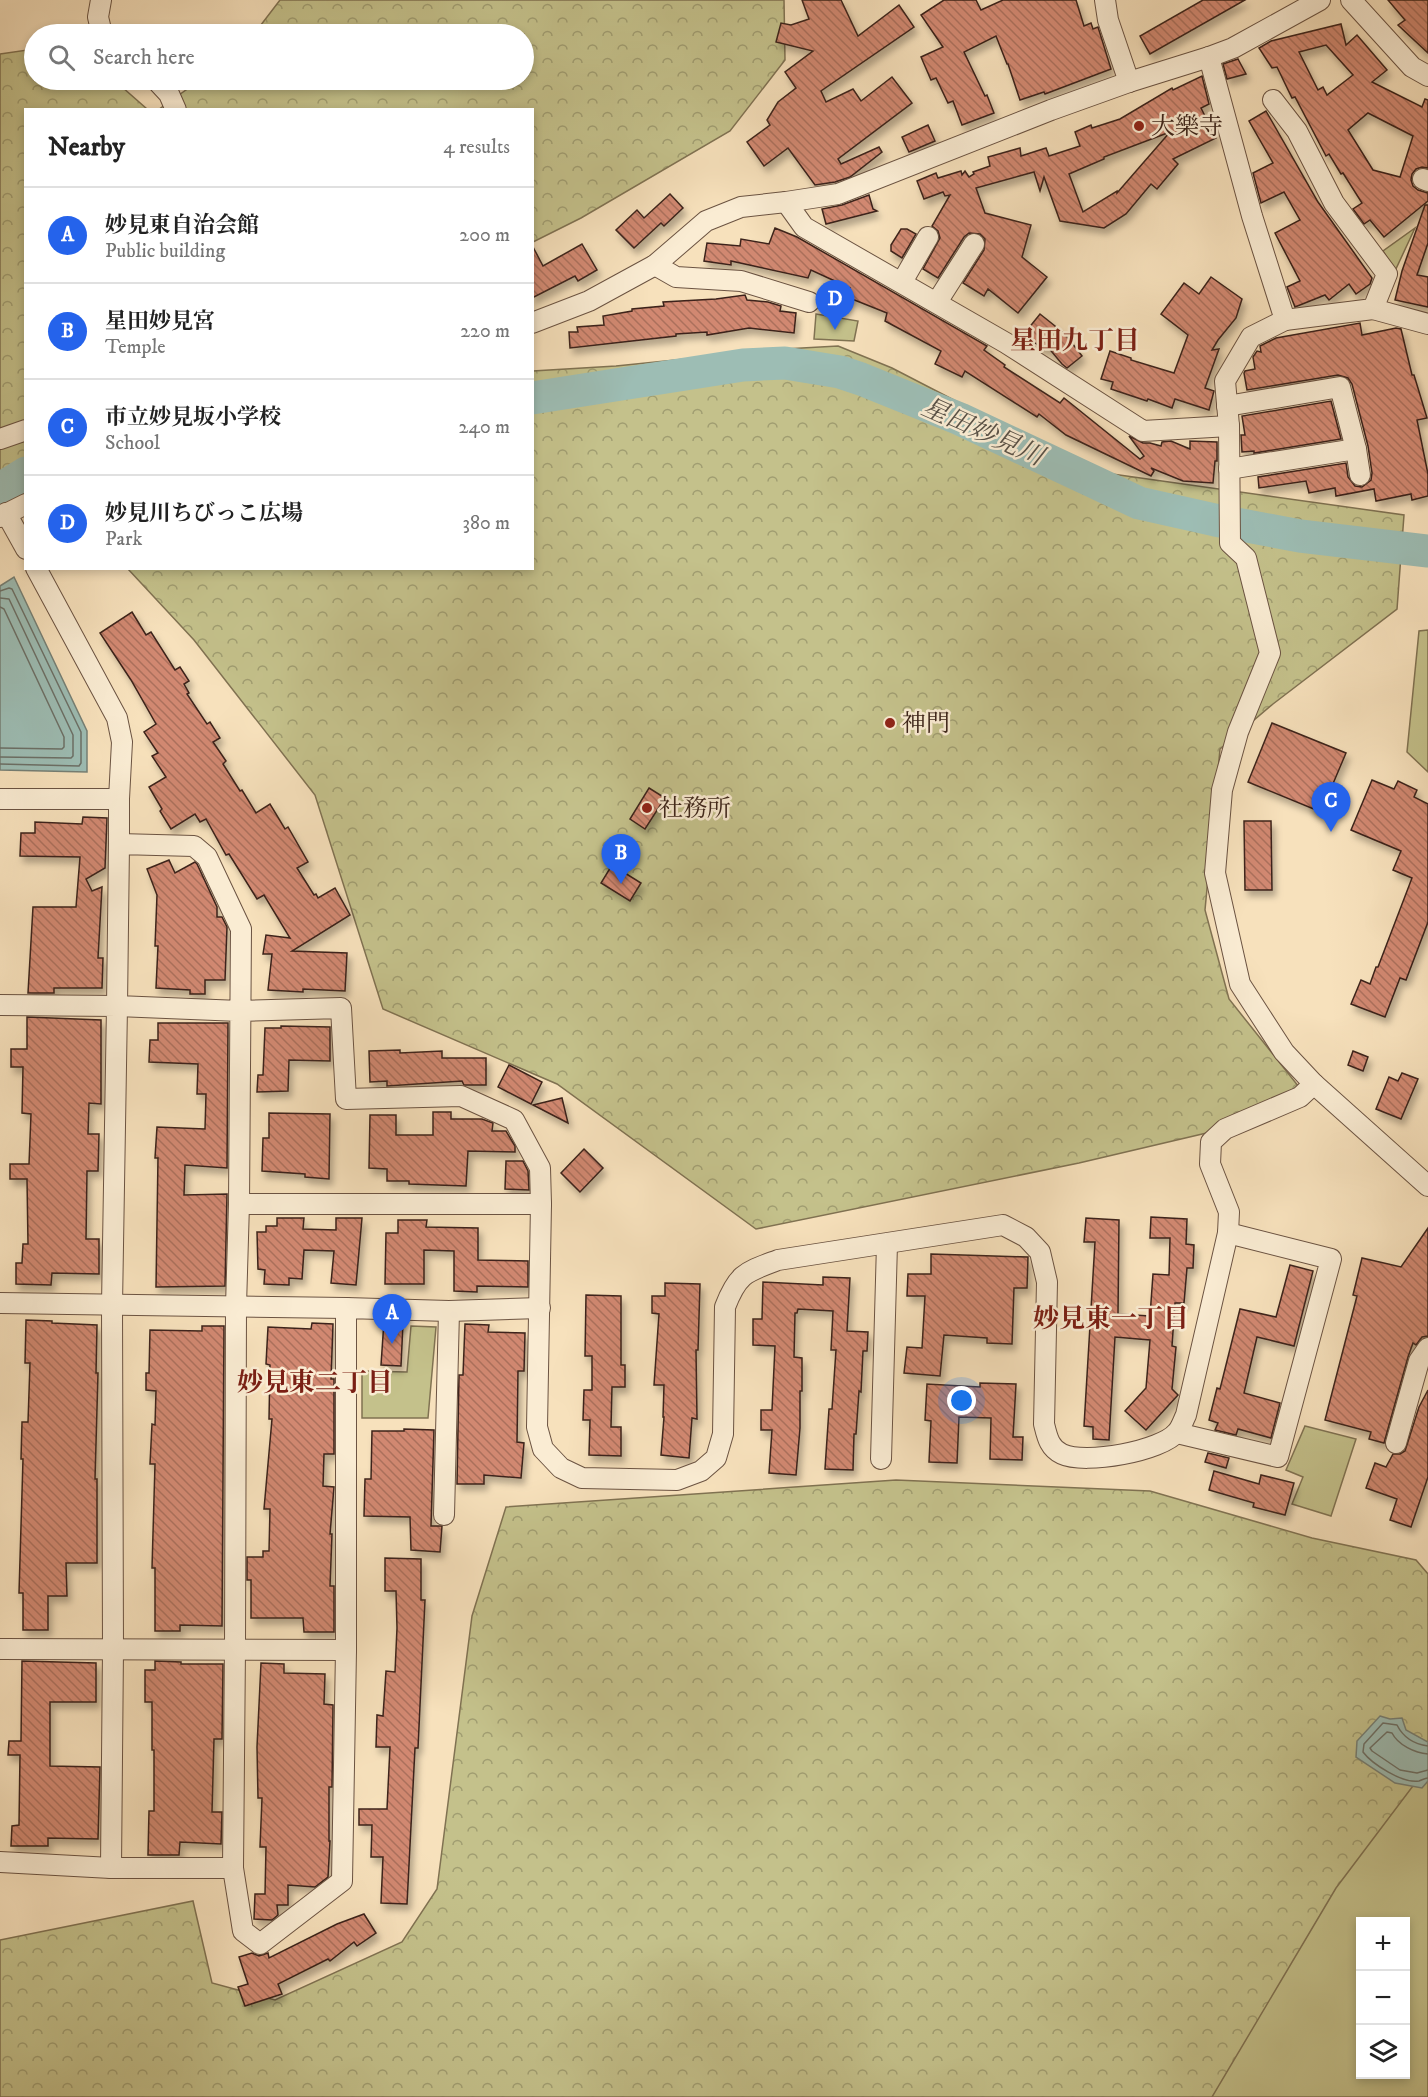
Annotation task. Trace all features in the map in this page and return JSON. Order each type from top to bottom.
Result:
[{"type":"street","points":[[100,0],[100,24]]},
{"type":"street","points":[[1104,0],[1108,20],[1129,82]]},
{"type":"street","points":[[534,322],[589,301],[655,265],[706,221],[741,207],[838,194],[1051,110],[1233,48],[1320,0]]},
{"type":"street","points":[[1351,0],[1412,67],[1428,76]]},
{"type":"street","points":[[1209,57],[1252,216],[1285,320]]},
{"type":"street","points":[[165,90],[175,108]]},
{"type":"street","points":[[1273,100],[1297,131],[1334,203],[1387,274],[1373,309]]},
{"type":"street","points":[[786,202],[804,227],[1006,343],[1143,431],[1229,426]]},
{"type":"street","points":[[902,282],[928,237]]},
{"type":"street","points":[[937,302],[974,244]]},
{"type":"street","points":[[655,265],[676,277],[741,281],[809,302]]},
{"type":"street","points":[[1428,324],[1373,309],[1285,320],[1251,337],[1224,381],[1229,426],[1230,543],[1246,558],[1270,653],[1238,732],[1222,790],[1215,873],[1240,984],[1284,1052],[1314,1084],[1428,1186]]},
{"type":"street","points":[[1227,406],[1340,387],[1356,449],[1360,475]]},
{"type":"street","points":[[0,439],[24,431]]},
{"type":"street","points":[[1230,469],[1356,449]]},
{"type":"street","points":[[24,505],[3,515],[24,546]]},
{"type":"street","points":[[37,570],[117,718],[122,742],[119,799],[112,1305],[111,1868]]},
{"type":"street","points":[[0,799],[119,799]]},
{"type":"street","points":[[119,844],[194,846],[207,857],[241,929],[233,1868],[243,1931],[260,1944],[342,1881],[346,1650],[346,1308]]},
{"type":"street","points":[[0,1005],[117,1006],[240,1011],[341,1008],[346,1099],[461,1096],[514,1120],[540,1168],[537,1427],[543,1449],[561,1468],[582,1478],[677,1480],[700,1472],[716,1458],[723,1434],[725,1307],[732,1288],[748,1272],[778,1260],[1003,1225],[1026,1237],[1040,1252],[1047,1282],[1044,1424],[1049,1443],[1062,1454],[1083,1459],[1111,1458],[1160,1443],[1177,1433],[1186,1415],[1228,1233],[1229,1212],[1210,1164],[1211,1142],[1225,1129],[1300,1097],[1314,1084]]},
{"type":"street","points":[[239,1204],[541,1204]]},
{"type":"street","points":[[1177,1433],[1278,1457],[1331,1259],[1228,1233]]},
{"type":"street","points":[[881,1459],[887,1244]]},
{"type":"street","points":[[0,1303],[448,1311],[540,1308]]},
{"type":"street","points":[[444,1515],[448,1311]]},
{"type":"street","points":[[1396,1443],[1419,1361],[1428,1348]]},
{"type":"street","points":[[0,1649],[346,1650]]},
{"type":"street","points":[[0,1862],[111,1868],[233,1868]]},
{"type":"green space","points":[[280,0],[784,0],[785,60],[730,131],[581,218],[534,242],[534,108],[161,108],[186,90],[534,90],[534,24],[262,24]]},
{"type":"green space","points":[[24,50],[24,90],[125,90],[146,108],[24,108],[24,484],[0,493],[0,54]]},
{"type":"green space","points":[[1415,228],[1395,271],[1383,251]]},
{"type":"green space","points":[[816,314],[858,321],[854,341],[814,339]]},
{"type":"green space","points":[[838,346],[892,368],[1091,471],[1404,515],[1397,609],[1273,704],[1220,749],[1205,910],[1229,999],[1299,1087],[1215,1131],[1079,1163],[756,1229],[557,1084],[383,1009],[315,795],[194,640],[129,570],[534,570],[534,371],[616,366],[784,349]]},
{"type":"green space","points":[[1428,630],[1428,772],[1407,752],[1419,631]]},
{"type":"green space","points":[[411,1326],[436,1327],[428,1418],[362,1418],[362,1371],[407,1372]]},
{"type":"green space","points":[[1305,1426],[1356,1439],[1331,1516],[1292,1504],[1303,1477],[1286,1470]]},
{"type":"green space","points":[[896,1480],[1150,1491],[1312,1538],[1416,1560],[1428,1574],[1428,2097],[0,2097],[0,1940],[193,1901],[212,1983],[275,2000],[402,1942],[437,1889],[472,1616],[506,1507]]},
{"type":"green space","points":[[1428,1766],[1428,2097],[1212,2097],[1336,1888]]},
{"type":"water","points":[[14,577],[87,731],[87,772],[0,770],[0,586]]},
{"type":"water","points":[[1380,1716],[1390,1719],[1402,1718],[1406,1730],[1428,1742],[1428,1781],[1422,1788],[1395,1783],[1356,1757],[1357,1741]]},
{"type":"building","points":[[802,0],[841,0],[858,36],[899,5],[914,27],[821,91],[826,102],[853,89],[861,101],[892,77],[912,103],[838,159],[841,164],[879,147],[882,152],[850,177],[815,185],[788,148],[764,166],[747,142],[770,125],[767,120],[778,102],[796,88],[785,72],[813,51],[776,42],[781,23],[791,25],[809,19]]},
{"type":"building","points":[[944,0],[976,0],[981,10],[1003,0],[1076,0],[1084,26],[1091,23],[1093,29],[1098,27],[1111,69],[1045,94],[1044,92],[1020,100],[996,36],[964,52],[994,113],[962,125],[953,101],[948,103],[936,78],[931,80],[921,57],[943,47],[921,15]]},
{"type":"building","points":[[1203,0],[1245,0],[1150,54],[1140,36]]},
{"type":"building","points":[[1388,0],[1428,0],[1428,53],[1398,25],[1405,20]]},
{"type":"building","points":[[1341,24],[1346,45],[1357,35],[1387,70],[1372,82],[1422,107],[1425,99],[1428,100],[1428,168],[1416,169],[1411,180],[1413,186],[1418,190],[1428,193],[1428,201],[1384,237],[1370,220],[1364,224],[1353,209],[1362,203],[1329,154],[1326,156],[1295,97],[1292,98],[1277,67],[1272,68],[1259,48],[1271,41]],"holes":[[[1326,45],[1353,75],[1327,95],[1323,87],[1318,90],[1299,52]],[[1368,113],[1413,136],[1400,177],[1373,170],[1348,130]]]},
{"type":"building","points":[[1238,59],[1246,74],[1227,79],[1223,64]]},
{"type":"building","points":[[1202,76],[1209,104],[1201,108],[1216,138],[1173,159],[1178,164],[1157,189],[1151,184],[1126,214],[1104,228],[1060,221],[1044,177],[1040,191],[1034,172],[976,188],[985,213],[1031,225],[1022,257],[1047,277],[1018,313],[988,289],[984,296],[963,283],[984,250],[985,239],[980,234],[969,233],[964,237],[938,278],[923,269],[940,238],[938,231],[932,226],[950,195],[945,196],[943,192],[924,199],[917,181],[936,173],[938,178],[961,171],[962,175],[965,171],[969,177],[974,174],[973,172],[990,166],[988,157],[1020,148],[1021,156],[1046,148],[1049,156],[1080,146],[1075,132],[1091,125],[1092,128],[1120,119],[1172,88],[1173,90]],"holes":[[[1170,132],[1117,193],[1117,191],[1083,212],[1069,174],[1104,157]]]},
{"type":"building","points":[[1266,111],[1318,202],[1372,278],[1370,284],[1356,294],[1349,284],[1329,300],[1325,295],[1295,307],[1287,287],[1300,281],[1275,233],[1300,220],[1284,192],[1261,203],[1253,173],[1273,163],[1249,121]]},
{"type":"building","points":[[928,125],[935,141],[909,152],[902,137]]},
{"type":"building","points":[[670,194],[683,208],[664,226],[661,223],[634,248],[616,230],[637,210],[644,218]]},
{"type":"building","points":[[869,195],[873,209],[877,211],[826,224],[822,209],[842,205]]},
{"type":"building","points":[[1425,205],[1428,205],[1428,243],[1417,275],[1428,277],[1428,307],[1395,300],[1402,271]]},
{"type":"building","points":[[775,228],[797,237],[987,346],[984,350],[1005,365],[1004,367],[1060,403],[1064,398],[1140,459],[1144,456],[1129,436],[1143,443],[1161,446],[1162,442],[1171,441],[1190,449],[1190,441],[1217,442],[1217,461],[1215,461],[1213,483],[1183,481],[1151,468],[1154,471],[1151,476],[1066,435],[1039,414],[1037,417],[965,371],[962,377],[935,364],[941,351],[885,321],[887,313],[847,297],[850,288],[811,270],[808,278],[731,261],[731,265],[704,261],[707,243],[740,246],[741,239],[769,244]]},
{"type":"building","points":[[901,229],[907,229],[916,234],[902,258],[891,251],[891,245]]},
{"type":"building","points":[[582,244],[597,270],[578,281],[575,276],[534,297],[534,249],[543,266]]},
{"type":"building","points":[[1211,277],[1242,299],[1236,318],[1212,350],[1219,349],[1205,388],[1214,391],[1209,410],[1175,399],[1172,408],[1111,389],[1113,382],[1101,379],[1110,351],[1174,373],[1188,335],[1161,314],[1184,283],[1199,294]]},
{"type":"building","points":[[745,295],[747,300],[768,302],[781,306],[780,311],[796,313],[794,333],[749,328],[707,335],[707,332],[676,334],[676,336],[570,348],[569,332],[578,332],[577,327],[604,325],[603,316],[632,311],[632,309],[664,306],[663,302]]},
{"type":"building","points":[[1040,314],[1065,334],[1082,356],[1067,368],[1047,346],[1044,350],[1024,334]]},
{"type":"building","points":[[1360,323],[1362,335],[1401,329],[1412,375],[1414,375],[1427,418],[1417,420],[1428,474],[1428,496],[1412,500],[1411,494],[1376,501],[1374,489],[1336,496],[1335,488],[1309,493],[1306,481],[1259,488],[1258,477],[1346,463],[1348,477],[1355,486],[1362,487],[1371,480],[1368,446],[1352,384],[1348,378],[1338,375],[1247,390],[1244,373],[1255,369],[1253,357],[1257,351],[1261,352],[1260,346],[1276,338]]},
{"type":"building","points":[[1331,401],[1341,439],[1254,453],[1254,451],[1242,452],[1241,435],[1245,435],[1242,416]]},
{"type":"building","points":[[132,612],[146,635],[151,632],[175,670],[180,667],[189,681],[184,684],[189,693],[187,694],[207,724],[210,722],[220,738],[213,742],[226,761],[223,764],[240,791],[242,790],[256,813],[270,804],[285,829],[288,827],[308,862],[297,868],[314,895],[316,894],[318,898],[335,888],[350,915],[292,951],[347,953],[345,991],[268,990],[272,954],[263,954],[266,935],[290,938],[264,895],[257,899],[229,854],[226,855],[206,819],[200,822],[195,814],[171,829],[160,811],[162,809],[149,787],[166,777],[152,756],[158,753],[144,732],[156,724],[100,633]]},
{"type":"building","points":[[1272,723],[1346,753],[1321,812],[1248,782]]},
{"type":"building","points":[[1372,780],[1394,789],[1398,781],[1417,790],[1414,797],[1428,804],[1428,922],[1406,980],[1400,978],[1385,1017],[1351,1004],[1361,980],[1370,984],[1412,878],[1393,870],[1401,851],[1351,830]]},
{"type":"building","name":"社務所","points":[[649,788],[665,798],[645,829],[630,819]]},
{"type":"building","points":[[83,817],[107,818],[105,868],[86,879],[92,891],[102,887],[98,958],[103,958],[102,988],[54,988],[54,993],[28,993],[33,907],[76,907],[80,857],[20,856],[21,833],[35,833],[35,822],[82,824]]},
{"type":"building","points":[[1244,821],[1271,821],[1272,890],[1245,890]]},
{"type":"building","points":[[169,860],[175,873],[195,862],[197,864],[217,907],[217,917],[222,917],[227,927],[225,980],[205,980],[205,994],[190,994],[190,990],[156,988],[157,895],[147,869]]},
{"type":"building","points":[[612,865],[641,883],[630,901],[601,883]]},
{"type":"building","points":[[27,1017],[101,1020],[101,1104],[89,1103],[88,1134],[99,1134],[98,1171],[87,1171],[86,1239],[99,1239],[99,1274],[52,1273],[51,1285],[16,1284],[16,1263],[22,1263],[23,1244],[28,1244],[27,1179],[10,1179],[10,1164],[29,1164],[31,1114],[22,1113],[23,1067],[11,1067],[11,1049],[27,1049]]},
{"type":"building","points":[[158,1023],[228,1023],[227,1168],[185,1165],[184,1195],[227,1194],[225,1286],[156,1287],[158,1158],[155,1158],[157,1127],[205,1129],[206,1094],[197,1094],[198,1064],[149,1062],[150,1040],[158,1040]]},
{"type":"building","points":[[281,1026],[330,1027],[330,1061],[289,1060],[288,1091],[257,1092],[258,1075],[263,1075],[265,1028],[281,1028]]},
{"type":"building","points":[[400,1050],[400,1053],[442,1051],[442,1058],[486,1058],[486,1085],[464,1085],[462,1081],[387,1086],[387,1081],[370,1082],[369,1051]]},
{"type":"building","points":[[1353,1051],[1368,1057],[1363,1071],[1348,1065]]},
{"type":"building","points":[[509,1065],[542,1082],[531,1104],[498,1087]]},
{"type":"building","points":[[1402,1073],[1418,1079],[1401,1119],[1376,1109],[1389,1077],[1398,1081]]},
{"type":"building","points":[[562,1098],[568,1123],[533,1105]]},
{"type":"building","points":[[433,1112],[451,1112],[451,1119],[482,1119],[493,1123],[492,1131],[506,1131],[515,1146],[515,1152],[468,1151],[466,1186],[387,1181],[387,1169],[369,1168],[370,1115],[396,1115],[396,1135],[433,1135]]},
{"type":"building","points":[[269,1113],[330,1114],[329,1179],[305,1177],[305,1174],[262,1171],[263,1138],[269,1138]]},
{"type":"building","points":[[584,1149],[603,1168],[580,1192],[561,1173]]},
{"type":"building","points":[[506,1161],[523,1161],[528,1171],[529,1190],[505,1189]]},
{"type":"building","points":[[1151,1217],[1187,1219],[1186,1244],[1194,1245],[1193,1268],[1187,1268],[1184,1303],[1175,1303],[1172,1346],[1176,1347],[1172,1389],[1178,1395],[1146,1430],[1125,1411],[1146,1388],[1150,1340],[1115,1337],[1109,1440],[1093,1439],[1093,1427],[1084,1426],[1095,1242],[1084,1242],[1086,1218],[1119,1220],[1118,1314],[1150,1316],[1153,1274],[1169,1275],[1170,1238],[1150,1238]]},
{"type":"building","points":[[277,1218],[304,1218],[303,1229],[336,1230],[336,1218],[362,1218],[356,1285],[331,1283],[334,1251],[304,1250],[302,1279],[289,1278],[289,1285],[264,1284],[265,1270],[258,1269],[257,1232],[266,1232],[266,1226],[277,1226]]},
{"type":"building","points":[[398,1220],[427,1220],[426,1227],[478,1228],[478,1260],[528,1261],[528,1287],[477,1286],[477,1292],[454,1291],[454,1251],[424,1250],[424,1284],[385,1284],[386,1233],[398,1233]]},
{"type":"building","points":[[1428,1228],[1428,1336],[1422,1337],[1416,1345],[1413,1343],[1384,1443],[1369,1439],[1371,1432],[1325,1420],[1357,1296],[1353,1295],[1362,1258],[1401,1267]]},
{"type":"building","points":[[931,1254],[1028,1257],[1027,1288],[1014,1288],[1012,1344],[987,1343],[987,1338],[944,1335],[940,1376],[904,1373],[907,1347],[922,1348],[925,1296],[907,1296],[908,1274],[931,1274]]},
{"type":"building","points":[[1290,1265],[1313,1271],[1294,1346],[1257,1337],[1244,1393],[1280,1403],[1271,1438],[1238,1429],[1236,1435],[1215,1430],[1218,1423],[1209,1420],[1217,1388],[1220,1389],[1240,1309],[1276,1317]]},
{"type":"building","points":[[823,1277],[850,1278],[847,1331],[868,1332],[867,1351],[863,1351],[861,1392],[859,1391],[856,1434],[854,1434],[853,1470],[825,1469],[836,1350],[831,1350],[833,1311],[798,1309],[795,1313],[794,1357],[802,1358],[802,1391],[800,1391],[796,1475],[769,1473],[772,1430],[761,1430],[761,1410],[772,1410],[775,1346],[753,1345],[753,1319],[762,1319],[763,1282],[823,1285]]},
{"type":"building","points":[[665,1283],[700,1284],[698,1350],[696,1350],[697,1419],[692,1418],[689,1458],[661,1455],[664,1385],[654,1385],[659,1314],[652,1313],[652,1296],[665,1296]]},
{"type":"building","points":[[586,1295],[621,1296],[621,1365],[625,1365],[625,1387],[612,1387],[611,1427],[621,1427],[621,1456],[589,1455],[590,1420],[583,1420],[584,1390],[592,1390],[592,1356],[585,1356]]},
{"type":"building","points":[[26,1320],[97,1325],[95,1479],[97,1479],[97,1563],[66,1563],[67,1596],[48,1596],[48,1630],[23,1630],[23,1593],[19,1593],[22,1422],[28,1422],[30,1363],[25,1363]]},
{"type":"building","points":[[384,1321],[403,1323],[401,1366],[381,1365]]},
{"type":"building","points":[[312,1323],[333,1324],[331,1379],[334,1379],[334,1454],[324,1454],[323,1486],[334,1487],[330,1534],[332,1534],[330,1586],[334,1586],[334,1632],[304,1632],[303,1618],[251,1618],[251,1580],[247,1580],[247,1557],[263,1557],[263,1551],[269,1551],[270,1509],[264,1509],[272,1419],[269,1419],[270,1365],[266,1364],[268,1327],[311,1329]]},
{"type":"building","points":[[465,1324],[489,1325],[488,1332],[525,1333],[524,1371],[518,1371],[517,1442],[524,1443],[521,1478],[484,1475],[484,1484],[457,1484],[459,1375],[463,1375]]},
{"type":"building","points":[[202,1326],[224,1326],[222,1626],[180,1625],[180,1631],[155,1631],[155,1568],[152,1568],[155,1464],[150,1464],[156,1391],[146,1390],[146,1373],[149,1373],[150,1330],[202,1331]]},
{"type":"building","points":[[980,1383],[1016,1384],[1013,1437],[1023,1437],[1022,1460],[990,1459],[991,1418],[959,1417],[957,1463],[929,1462],[931,1421],[925,1420],[927,1384],[980,1387]]},
{"type":"building","points":[[1428,1390],[1428,1477],[1411,1527],[1390,1520],[1397,1499],[1366,1488],[1375,1463],[1386,1467],[1393,1454],[1405,1451],[1419,1407]]},
{"type":"building","points":[[404,1429],[434,1430],[431,1526],[442,1526],[440,1552],[411,1550],[410,1517],[364,1516],[365,1479],[371,1479],[372,1431],[404,1431]]},
{"type":"building","points":[[1208,1453],[1229,1458],[1226,1468],[1205,1462]]},
{"type":"building","points":[[1214,1471],[1259,1484],[1261,1475],[1294,1483],[1285,1515],[1253,1507],[1254,1503],[1209,1490]]},
{"type":"building","points":[[385,1558],[421,1559],[421,1600],[425,1600],[407,1904],[381,1903],[383,1857],[371,1857],[372,1825],[359,1825],[359,1809],[387,1809],[390,1747],[376,1747],[377,1715],[383,1716],[386,1671],[395,1672],[397,1628],[396,1591],[385,1591]]},
{"type":"building","points":[[22,1661],[96,1663],[96,1702],[50,1702],[50,1766],[100,1767],[98,1839],[48,1838],[48,1846],[11,1846],[12,1826],[19,1825],[20,1755],[8,1755],[9,1741],[21,1741]]},
{"type":"building","points":[[155,1661],[181,1662],[181,1664],[223,1664],[222,1739],[214,1739],[212,1812],[222,1812],[221,1844],[180,1842],[179,1855],[148,1855],[149,1811],[154,1811],[154,1750],[152,1750],[152,1702],[145,1702],[145,1670],[155,1670]]},
{"type":"building","points":[[261,1663],[284,1664],[284,1673],[325,1674],[324,1704],[333,1705],[328,1877],[315,1887],[288,1885],[288,1905],[277,1905],[278,1915],[272,1920],[254,1919],[255,1894],[265,1894],[266,1847],[260,1847],[262,1798],[258,1798],[257,1747]]},
{"type":"building","points":[[364,1914],[376,1933],[357,1946],[354,1942],[330,1961],[328,1959],[278,1984],[282,1994],[245,2006],[238,1987],[248,1984],[239,1957],[252,1953],[259,1956],[268,1953],[269,1958],[337,1924]]},
{"type":"waterway","name":"星田妙見川","points":[[534,398],[743,365],[785,363],[840,372],[960,419],[1139,503],[1300,536],[1428,551]]},
{"type":"waterway","name":"星田妙見川","points":[[0,489],[24,474]]},
{"type":"place","name":"大樂寺","points":[[1139,126]]},
{"type":"place","name":"妙見川ちびっこ広場","points":[[835,330]]},
{"type":"place","name":"神門","points":[[890,723]]},
{"type":"place","name":"社務所","points":[[647,808]]},
{"type":"place","name":"市立妙見坂小学校","points":[[1331,832]]},
{"type":"place","name":"星田妙見宮","points":[[621,884]]},
{"type":"place","name":"妙見東自治会館","points":[[392,1344]]},
{"type":"district","name":"星田九丁目","points":[[1075,340]]},
{"type":"district","name":"妙見東一丁目","points":[[1111,1318]]},
{"type":"district","name":"妙見東二丁目","points":[[315,1382]]}]
